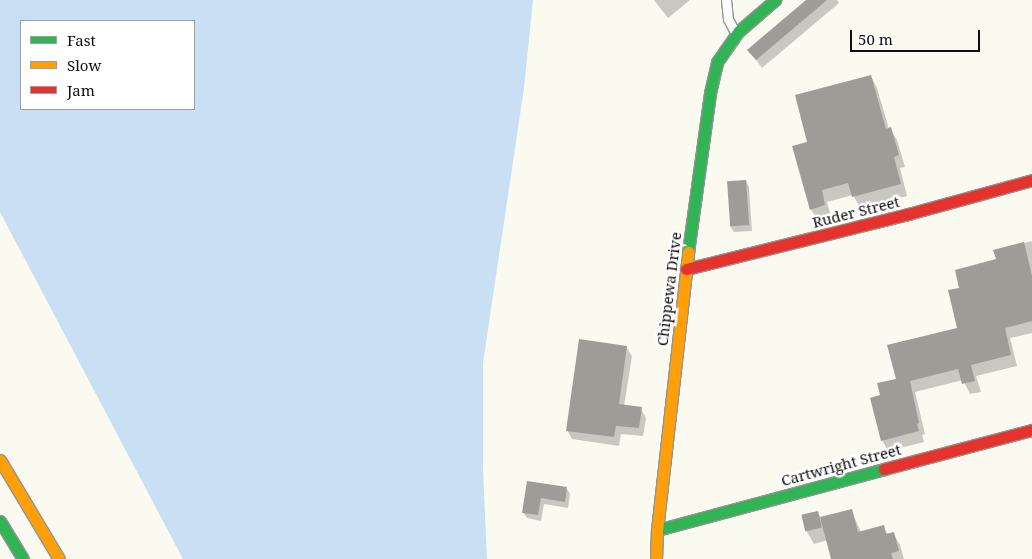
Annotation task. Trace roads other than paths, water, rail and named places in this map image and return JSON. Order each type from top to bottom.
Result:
[{"type":"main road","name":"Chippewa Drive","points":[[656,559],[657,530],[686,269],[715,69],[717,62],[738,32],[775,0]]},
{"type":"main road","name":"Ruder Street","points":[[686,269],[908,214],[1032,180]]},
{"type":"main road","name":"Cartwright Street","points":[[657,530],[1032,430]]},
{"type":"main road","points":[[0,460],[59,559]]},
{"type":"main road","points":[[0,521],[23,559]]},
{"type":"lane","points":[[726,0],[728,19],[738,32]]},
{"type":"water","points":[[0,0],[533,0],[524,88],[483,363],[483,469],[487,559],[183,559],[0,212]]}]
